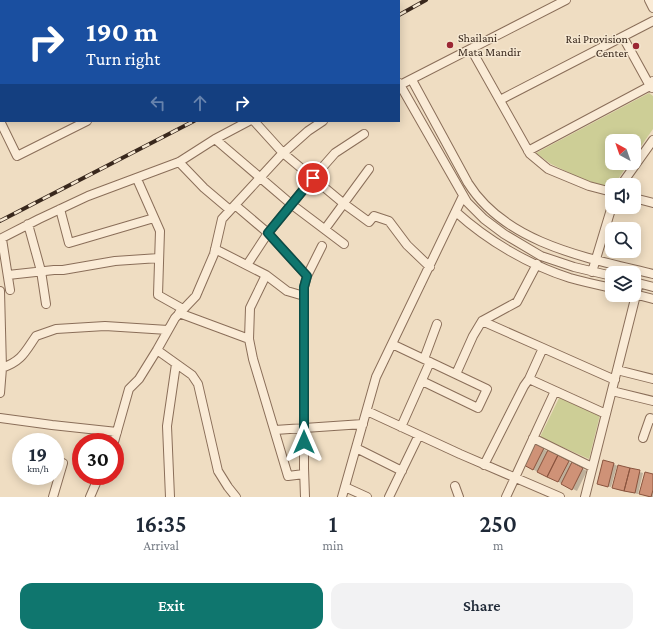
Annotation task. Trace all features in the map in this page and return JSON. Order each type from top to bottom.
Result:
[{"type":"street","points":[[566,0],[412,80],[400,84],[463,196],[471,206],[499,230],[541,256],[605,275]]},
{"type":"street","points":[[649,0],[653,8]]},
{"type":"street","points":[[500,100],[653,21]]},
{"type":"street","points":[[528,151],[652,85],[622,37]]},
{"type":"street","points":[[471,49],[530,154],[548,169],[589,186],[605,190]]},
{"type":"street","points":[[412,80],[468,184],[477,198],[499,217],[548,245],[597,260],[653,274]]},
{"type":"street","points":[[0,122],[17,156],[85,122]]},
{"type":"street","points":[[10,290],[1,239],[28,224],[88,196],[137,179],[179,162],[215,139],[248,122]]},
{"type":"street","points":[[255,122],[283,153],[343,203],[369,222],[374,216],[389,221],[407,245],[430,267]]},
{"type":"street","points":[[0,418],[117,432],[129,389],[139,379],[174,318],[196,296],[215,249],[222,219],[283,153],[308,131],[322,122]]},
{"type":"street","points":[[247,265],[268,233],[335,153],[364,134]]},
{"type":"street","points":[[215,139],[291,204],[344,244]]},
{"type":"street","points":[[627,178],[653,140]]},
{"type":"street","points":[[179,162],[204,188],[268,233],[307,276]]},
{"type":"street","points":[[325,230],[343,203],[370,169]]},
{"type":"street","points":[[137,179],[160,231],[158,295],[181,311],[249,338]]},
{"type":"street","points":[[342,497],[376,377],[463,196]]},
{"type":"street","points":[[641,200],[653,203]]},
{"type":"street","points":[[60,209],[70,243],[154,218]]},
{"type":"street","points":[[456,212],[472,227],[492,241],[537,264],[571,278],[605,286]]},
{"type":"street","points":[[592,272],[597,260],[610,214]]},
{"type":"street","points":[[28,224],[41,272],[46,304]]},
{"type":"street","points":[[305,497],[304,287],[307,276],[322,246]]},
{"type":"street","points":[[215,249],[266,275],[287,291],[304,296]]},
{"type":"street","points":[[8,275],[63,270],[115,261],[159,258]]},
{"type":"street","points":[[456,374],[473,336],[482,321],[517,302],[537,264]]},
{"type":"street","points":[[266,275],[250,308],[249,338],[253,359],[288,476],[304,474]]},
{"type":"street","points":[[641,284],[653,287]]},
{"type":"street","points":[[0,291],[2,368],[0,393]]},
{"type":"street","points":[[641,295],[653,298]]},
{"type":"street","points":[[585,497],[633,302]]},
{"type":"street","points":[[482,321],[615,380]]},
{"type":"street","points":[[401,427],[422,381],[438,324]]},
{"type":"street","points":[[2,368],[13,364],[22,357],[36,336],[56,329],[105,326],[168,330]]},
{"type":"street","points":[[392,344],[487,389],[478,408],[422,381]]},
{"type":"street","points":[[484,465],[529,379],[543,348]]},
{"type":"street","points":[[157,350],[192,375],[198,384],[218,471],[236,497]]},
{"type":"street","points":[[170,497],[167,426],[176,364]]},
{"type":"street","points":[[617,370],[653,379]]},
{"type":"street","points":[[529,379],[606,414]]},
{"type":"street","points":[[506,497],[555,391]]},
{"type":"street","points":[[612,391],[653,401]]},
{"type":"street","points":[[366,411],[515,478],[543,494],[560,497]]},
{"type":"street","points":[[643,438],[650,418],[653,419]]},
{"type":"street","points":[[275,430],[363,424]]},
{"type":"street","points":[[389,497],[419,435]]},
{"type":"street","points":[[533,438],[592,467]]},
{"type":"street","points":[[356,448],[402,471]]},
{"type":"street","points":[[53,497],[57,485]]},
{"type":"street","points":[[90,497],[95,485]]},
{"type":"street","points":[[455,486],[459,497]]},
{"type":"street","points":[[345,487],[367,497]]},
{"type":"green space","points":[[649,93],[653,96],[653,129],[641,146],[641,134],[605,134],[605,170],[624,170],[619,178],[605,178],[605,186],[582,179],[551,164],[536,153]]},
{"type":"green space","points":[[560,396],[600,415],[589,459],[540,437]]},
{"type":"building","points":[[533,442],[544,448],[533,470],[522,464]]},
{"type":"building","points":[[548,450],[558,455],[547,477],[537,472]]},
{"type":"building","points":[[558,455],[569,461],[558,482],[547,477]]},
{"type":"building","points":[[603,460],[614,463],[608,487],[597,484]]},
{"type":"building","points":[[572,462],[583,468],[572,490],[561,484]]},
{"type":"building","points":[[618,465],[630,468],[624,491],[612,488]]},
{"type":"building","points":[[630,468],[640,470],[635,493],[624,491]]},
{"type":"building","points":[[645,472],[653,474],[653,490],[651,497],[639,494]]},
{"type":"railway","points":[[400,14],[426,0]]},
{"type":"railway","points":[[0,221],[192,122]]},
{"type":"place","name":"Shailani Mata Mandir","points":[[450,45]]},
{"type":"place","name":"Rai Provision Center","points":[[636,46]]},
{"type":"route","points":[[304,442],[304,287],[307,276],[268,233],[313,178]]}]
